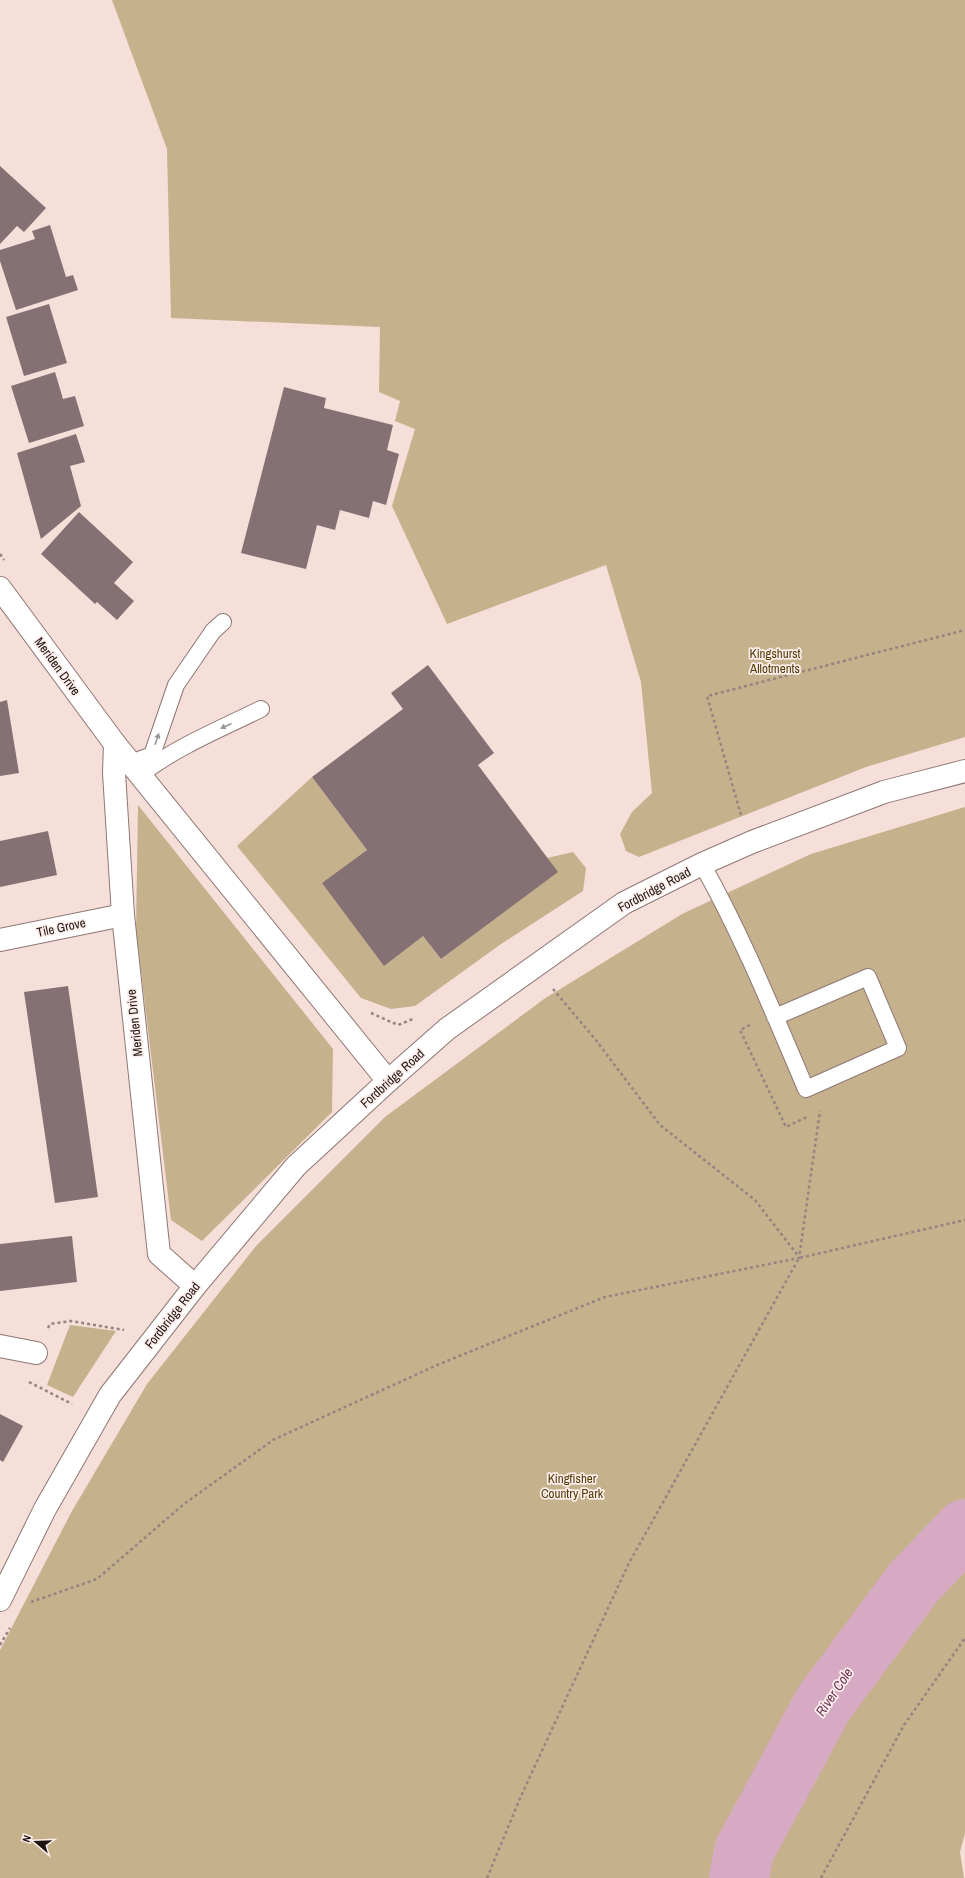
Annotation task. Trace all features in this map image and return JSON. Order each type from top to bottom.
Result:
[{"type":"street","name":"Meriden Drive","points":[[0,588],[115,744],[388,1081]]},
{"type":"street","name":"Meriden Drive","points":[[115,744],[114,773],[123,915],[159,1254],[195,1286]]},
{"type":"street","name":"Fordbridge Road","points":[[0,1600],[45,1509],[110,1395],[150,1343],[195,1286],[296,1166],[447,1029],[618,908],[702,864],[752,842],[884,792],[965,771]]},
{"type":"street","name":"Tile Grove","points":[[0,940],[123,915]]},
{"type":"street","points":[[0,1346],[36,1353]]},
{"type":"lane","points":[[136,769],[152,755],[176,685],[213,631],[223,622]]},
{"type":"lane","points":[[136,769],[157,762],[204,736],[261,710]]},
{"type":"lane","points":[[702,864],[714,886],[775,1017],[806,1089],[898,1048],[868,977],[775,1017]]},
{"type":"path","points":[[0,554],[9,566]]},
{"type":"path","points":[[752,842],[744,823],[707,696],[965,630]]},
{"type":"path","points":[[552,988],[595,1039],[660,1125],[755,1200],[800,1258]]},
{"type":"path","points":[[369,1012],[398,1025],[419,1017]]},
{"type":"path","points":[[487,1878],[521,1796],[628,1566],[800,1258],[820,1110]]},
{"type":"path","points":[[24,1605],[97,1579],[184,1504],[273,1440],[438,1365],[605,1297],[800,1258],[965,1220]]},
{"type":"path","points":[[98,1416],[29,1383],[36,1353],[50,1324],[71,1321],[125,1330],[150,1343]]},
{"type":"path","points":[[0,1645],[12,1625]]},
{"type":"path","points":[[821,1878],[904,1724],[965,1638]]},
{"type":"green space","name":"Kingshurst Allotments","points":[[112,0],[965,0],[965,737],[866,767],[639,857],[626,851],[620,834],[632,812],[652,793],[641,682],[606,565],[447,624],[392,506],[415,429],[395,421],[400,401],[379,392],[380,327],[171,318],[167,149]]},
{"type":"green space","points":[[312,777],[367,850],[323,883],[423,936],[441,959],[557,872],[547,858],[573,852],[586,868],[583,891],[501,944],[415,1006],[391,1009],[361,998],[237,846]]},
{"type":"green space","points":[[138,805],[333,1049],[332,1112],[202,1241],[171,1220],[136,930]]},
{"type":"green space","name":"Kingfisher Country Park","points":[[965,807],[965,1833],[960,1852],[964,1878],[0,1878],[0,1650],[72,1511],[147,1384],[256,1246],[385,1117],[544,999],[682,914],[811,854]]},
{"type":"green space","points":[[70,1325],[116,1331],[73,1397],[47,1385]]},
{"type":"building","points":[[0,166],[46,208],[24,232],[17,226],[0,244]]},
{"type":"building","points":[[50,225],[66,277],[73,275],[78,290],[16,310],[0,261],[0,250],[35,239],[32,231]]},
{"type":"building","points":[[49,304],[67,363],[24,376],[6,317]]},
{"type":"building","points":[[55,372],[63,399],[75,396],[84,426],[29,443],[11,386]]},
{"type":"building","points":[[284,387],[326,398],[324,408],[393,425],[387,450],[399,454],[386,505],[373,501],[369,518],[340,510],[335,530],[317,525],[306,569],[241,553]]},
{"type":"building","points":[[76,434],[85,462],[70,466],[81,506],[41,539],[17,453]]},
{"type":"building","points":[[79,512],[133,562],[114,583],[134,601],[117,620],[97,602],[95,604],[41,554]]},
{"type":"building","points":[[428,665],[494,753],[478,765],[558,872],[441,959],[423,936],[384,966],[322,883],[367,850],[312,777],[403,709],[391,693]]},
{"type":"building","points":[[7,700],[19,773],[0,776],[0,702]]},
{"type":"building","points":[[48,831],[57,875],[0,887],[0,841]]},
{"type":"building","points":[[68,986],[98,1197],[55,1203],[24,992]]},
{"type":"building","points":[[72,1236],[77,1282],[0,1291],[0,1244]]},
{"type":"building","points":[[0,1414],[23,1426],[3,1462],[0,1460]]},
{"type":"waterway","name":"River Cole","points":[[739,1878],[744,1851],[824,1703],[914,1582],[965,1529]]}]
